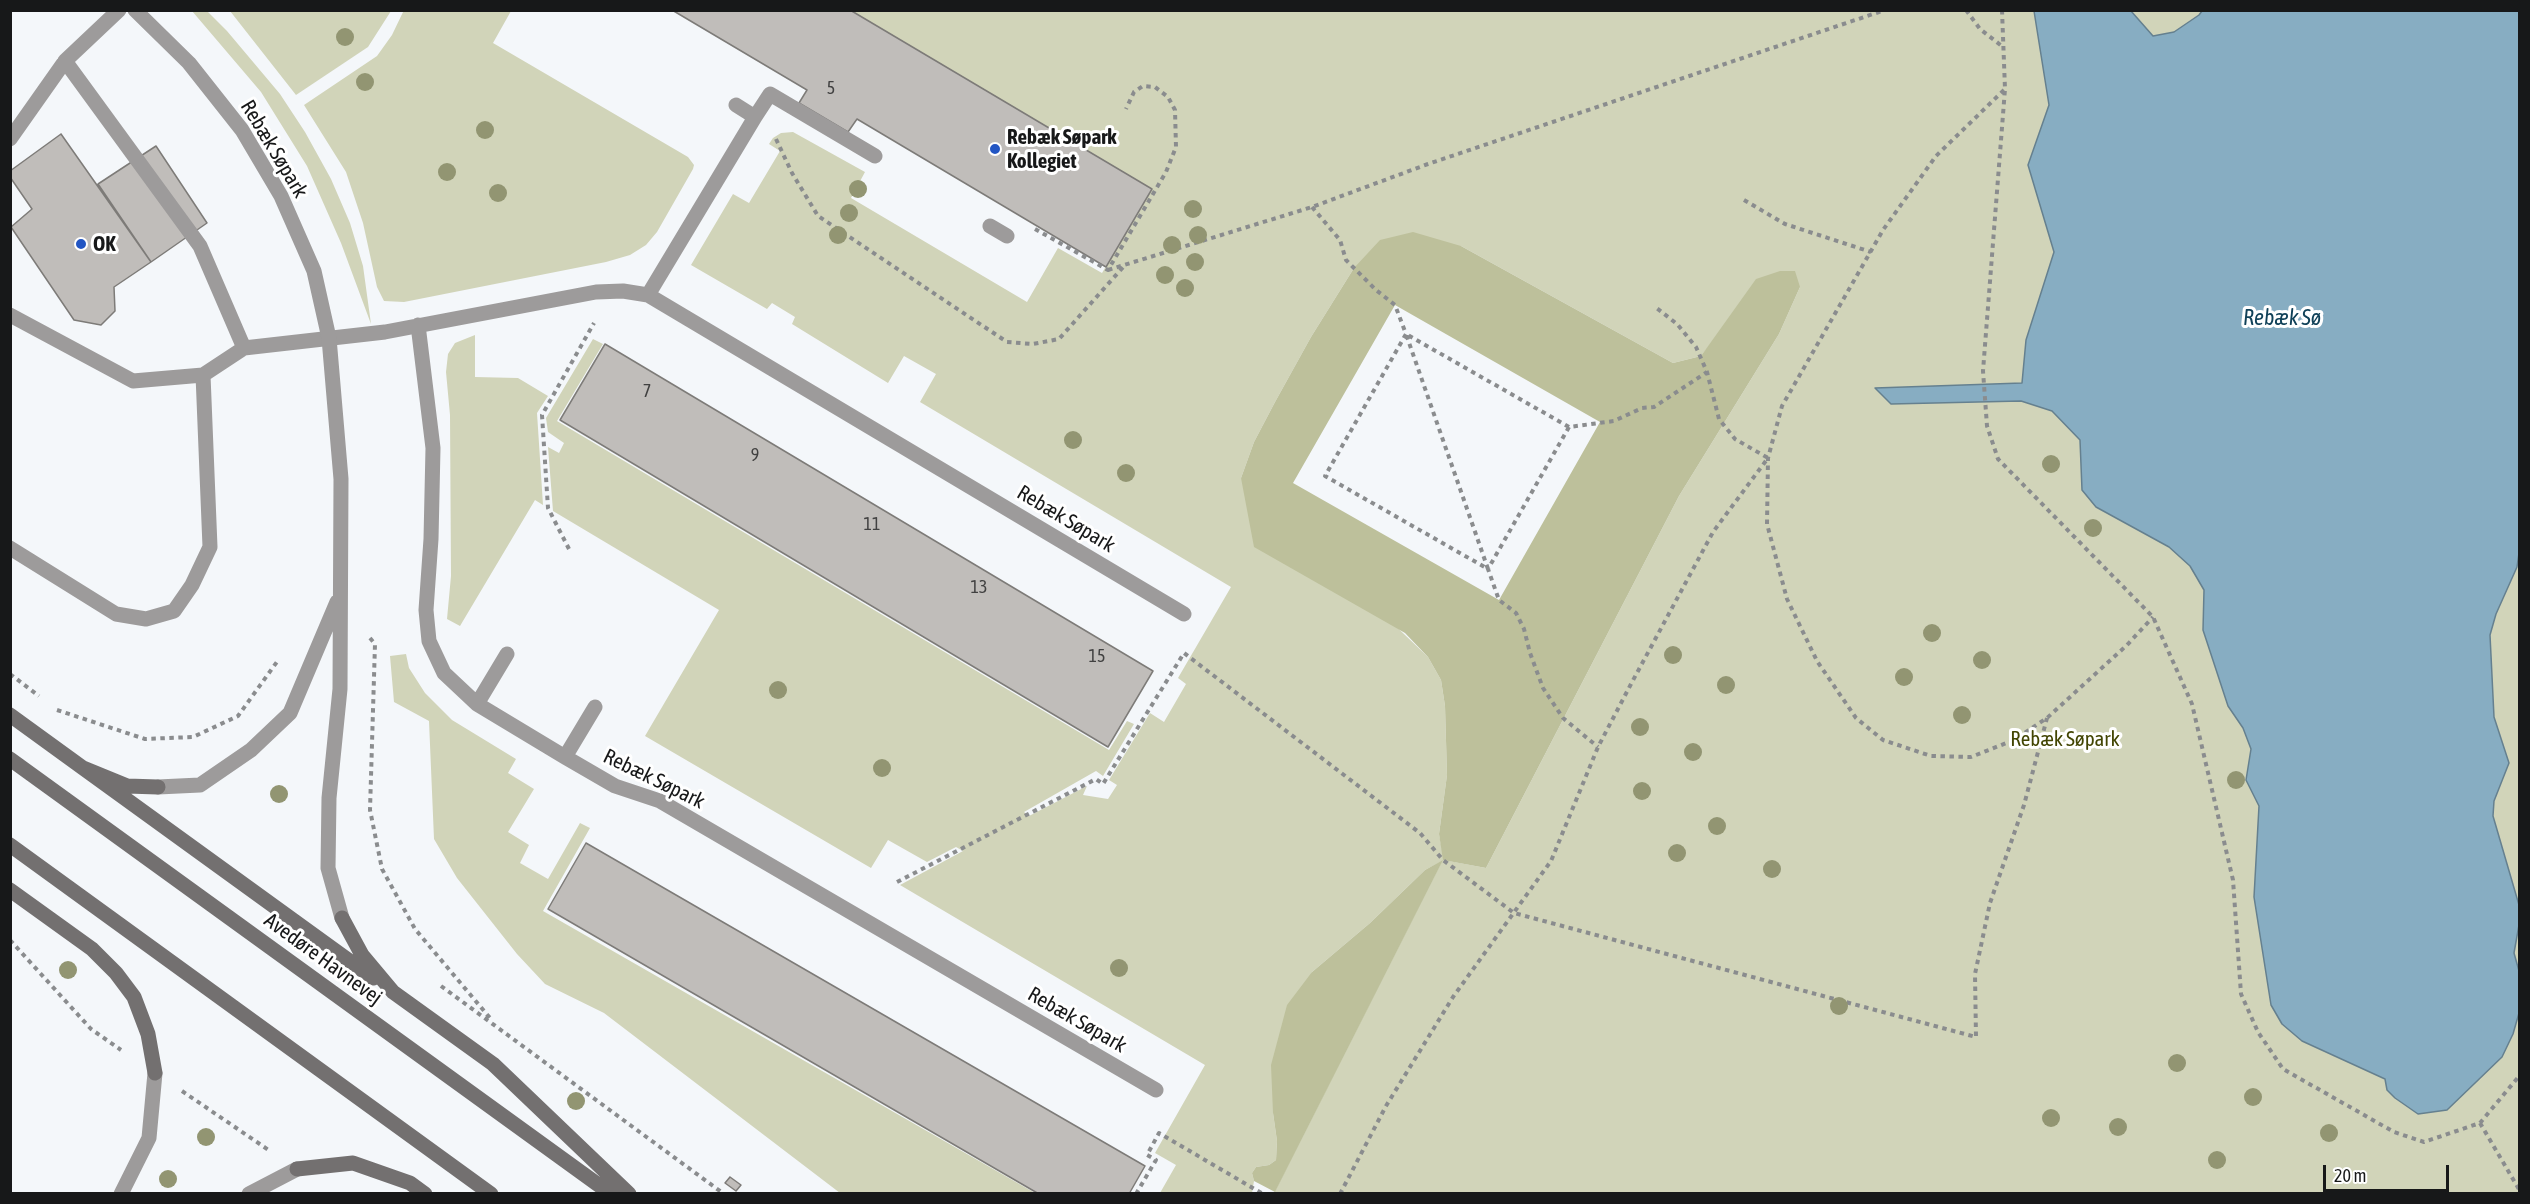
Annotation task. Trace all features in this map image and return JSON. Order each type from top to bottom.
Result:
[{"type":"street","points":[[10,139],[65,61],[119,10]]},
{"type":"street","name":"Rebæk Søpark","points":[[135,10],[189,63],[248,139],[281,196],[314,271],[328,338],[341,479],[340,689],[329,798],[328,868],[342,918],[362,955],[393,992]]},
{"type":"street","points":[[65,61],[200,246],[244,348]]},
{"type":"street","points":[[648,295],[770,94],[875,156]]},
{"type":"street","points":[[735,105],[755,117]]},
{"type":"street","points":[[990,226],[1007,236]]},
{"type":"street","name":"Rebæk Søpark","points":[[328,338],[418,325],[596,292],[623,291],[648,295],[1184,614]]},
{"type":"street","points":[[10,315],[133,381],[203,375],[244,348],[328,338]]},
{"type":"street","name":"Rebæk Søpark","points":[[418,325],[433,448],[432,539],[426,610],[429,641],[444,673],[477,704],[565,757],[615,786],[660,801],[1156,1090]]},
{"type":"street","points":[[10,548],[116,614],[146,619],[174,611],[192,585],[210,547],[203,375]]},
{"type":"street","name":"Rebæk Søpark","points":[[83,768],[127,786],[200,785],[251,750],[291,713],[340,594]]},
{"type":"street","points":[[477,704],[507,654]]},
{"type":"street","points":[[565,757],[595,707]]},
{"type":"street","points":[[10,715],[493,1064],[629,1194]]},
{"type":"street","name":"Avedøre Havnevej","points":[[10,759],[611,1194]]},
{"type":"street","points":[[10,846],[491,1194]]},
{"type":"street","points":[[10,890],[92,949],[116,973],[134,997],[148,1034],[155,1073],[149,1138],[121,1194]]},
{"type":"street","points":[[249,1194],[297,1169],[353,1163],[410,1183],[425,1194]]},
{"type":"path","points":[[1062,245],[1108,270],[1312,207],[1428,164],[1885,10]]},
{"type":"path","points":[[1965,10],[1980,29],[2003,47]]},
{"type":"path","points":[[2002,10],[2005,89],[1983,371],[1987,426],[1998,459],[2153,617],[2192,704],[2233,880],[2241,994],[2258,1032],[2283,1069],[2394,1132],[2424,1142],[2480,1123],[2520,1075]]},
{"type":"path","points":[[1108,270],[1166,172],[1176,147],[1174,110],[1168,97],[1155,87],[1143,86],[1134,92],[1126,108]]},
{"type":"path","points":[[2005,89],[1936,156],[1883,230],[1782,406],[1768,458],[1767,524],[1787,599],[1816,661],[1856,718],[1883,740],[1931,756],[1971,757],[2014,740],[2047,718],[2127,645],[2153,617]]},
{"type":"path","points":[[755,117],[779,142],[792,173],[818,216],[1007,342],[1033,344],[1059,339],[1125,265]]},
{"type":"path","points":[[1744,200],[1785,224],[1871,252]]},
{"type":"path","points":[[1312,207],[1340,240],[1346,260],[1376,290],[1395,305],[1498,600],[1516,613],[1524,629],[1543,688],[1563,718],[1598,747]]},
{"type":"path","points":[[1654,306],[1677,324],[1696,347],[1707,372],[1719,419],[1735,439],[1768,458]]},
{"type":"path","points":[[569,549],[548,508],[542,415],[599,315]]},
{"type":"path","points":[[1406,334],[1569,427],[1614,421],[1642,408],[1654,407],[1707,372]]},
{"type":"path","points":[[1406,334],[1325,476],[1488,569]]},
{"type":"path","points":[[1488,569],[1569,427]]},
{"type":"path","points":[[1340,1194],[1386,1106],[1446,1006],[1551,861],[1598,747],[1713,532],[1768,458]]},
{"type":"path","points":[[369,636],[375,644],[370,810],[382,869],[415,929],[495,1024],[724,1194]]},
{"type":"path","points":[[897,882],[1096,779],[1103,784],[1184,652],[1420,833],[1443,860],[1514,913],[1976,1037],[1975,974],[1990,903],[2024,805],[2047,718]]},
{"type":"path","points":[[10,674],[57,710],[145,739],[193,737],[238,716],[283,654]]},
{"type":"path","points":[[10,940],[91,1029],[297,1169]]},
{"type":"path","points":[[2480,1123],[2520,1191]]},
{"type":"path","points":[[1136,1194],[1156,1160],[1147,1155],[1159,1133],[1263,1194]]},
{"type":"green space","points":[[391,10],[368,47],[296,95],[230,11]]},
{"type":"green space","points":[[404,10],[511,11],[493,43],[688,157],[694,165],[693,169],[657,232],[646,245],[630,255],[606,262],[404,302],[384,301],[377,287],[363,223],[346,172],[304,105],[377,56],[392,35]]},
{"type":"green space","points":[[192,11],[207,11],[227,31],[280,94],[305,132],[331,179],[350,223],[363,266],[371,324],[341,243],[307,166],[261,92]]},
{"type":"green space","name":"Rebæk Søpark","points":[[850,11],[2519,11],[2519,1193],[1274,1193],[1442,861],[1425,870],[1370,923],[1312,972],[1273,1113],[1277,1141],[1276,1160],[1269,1165],[1256,1167],[1252,1173],[1254,1181],[1252,1193],[1160,1193],[1176,1165],[1155,1153],[1205,1065],[900,885],[963,851],[956,847],[927,862],[888,840],[871,868],[645,736],[719,610],[553,511],[548,447],[559,453],[564,443],[548,432],[546,418],[593,339],[603,344],[557,421],[1109,750],[1127,721],[1134,724],[1103,776],[1096,771],[1024,812],[1029,816],[1087,786],[1083,795],[1108,799],[1117,785],[1109,780],[1150,713],[1164,722],[1186,684],[1178,678],[1231,587],[920,402],[936,374],[904,356],[888,383],[792,324],[795,317],[772,303],[767,309],[691,265],[733,194],[749,203],[780,151],[769,144],[781,133],[793,132],[865,172],[851,198],[1027,302],[1058,248],[1102,273],[1152,189]],"holes":[[[1461,246],[1673,363],[1701,356],[1718,335],[1800,287],[1779,334],[1679,496],[1486,868],[1444,860],[1439,834],[1447,775],[1445,706],[1441,680],[1428,657],[1241,478],[1254,442],[1311,337],[1354,268]]]},
{"type":"green space","points":[[1413,232],[1461,246],[1673,363],[1701,356],[1756,279],[1780,271],[1795,271],[1800,287],[1779,334],[1679,496],[1486,868],[1443,860],[1439,834],[1447,775],[1445,706],[1441,680],[1428,657],[1405,633],[1254,547],[1241,478],[1254,442],[1311,337],[1354,268],[1380,240]],"holes":[[[1395,305],[1600,422],[1499,600],[1293,483]]]},
{"type":"green space","points":[[475,335],[475,377],[518,378],[548,396],[537,413],[543,505],[535,500],[460,626],[447,619],[451,576],[450,415],[446,372],[448,354],[455,343]]},
{"type":"green space","points":[[406,654],[409,668],[425,693],[452,720],[516,759],[508,773],[534,789],[508,832],[529,845],[520,863],[548,879],[580,823],[590,828],[543,911],[1035,1193],[840,1193],[604,1013],[545,984],[517,954],[457,878],[434,839],[429,721],[394,702],[390,656]]},
{"type":"green space","points":[[1443,860],[1275,1192],[1254,1181],[1252,1173],[1256,1167],[1269,1165],[1276,1160],[1277,1141],[1271,1065],[1287,1005],[1312,972],[1370,923],[1425,870]]},
{"type":"water","name":"Rebæk Sø","points":[[2034,11],[2131,11],[2153,36],[2174,32],[2202,11],[2519,11],[2519,553],[2517,567],[2496,614],[2490,635],[2494,717],[2509,763],[2494,801],[2493,816],[2519,905],[2519,925],[2514,953],[2519,971],[2519,1013],[2513,1034],[2502,1057],[2447,1110],[2418,1114],[2387,1090],[2385,1079],[2302,1041],[2282,1024],[2271,1005],[2254,897],[2259,806],[2246,780],[2251,749],[2243,728],[2228,706],[2203,630],[2204,590],[2190,566],[2169,547],[2096,507],[2082,490],[2080,440],[2052,411],[2021,401],[1891,404],[1875,388],[2022,383],[2026,340],[2054,252],[2028,165],[2049,105]]},
{"type":"building","name":"Rebæk Søpark Kollegiet","points":[[672,10],[850,10],[1152,189],[1106,267],[857,119],[848,132],[799,103],[807,90]]},
{"type":"building","name":"OK","points":[[61,134],[151,262],[114,287],[115,311],[101,325],[74,320],[11,227],[32,209],[10,177],[10,171]]},
{"type":"building","points":[[156,146],[207,223],[151,262],[98,184]]},
{"type":"building","points":[[605,344],[1153,671],[1108,747],[560,420]]},
{"type":"building","points":[[586,843],[1145,1166],[1129,1194],[1039,1194],[548,909]]},
{"type":"building","points":[[730,1177],[741,1185],[736,1191],[725,1183]]},
{"type":"place","name":"Rebæk Søpark Kollegiet","points":[[995,149]]},
{"type":"place","name":"OK","points":[[81,244]]}]
